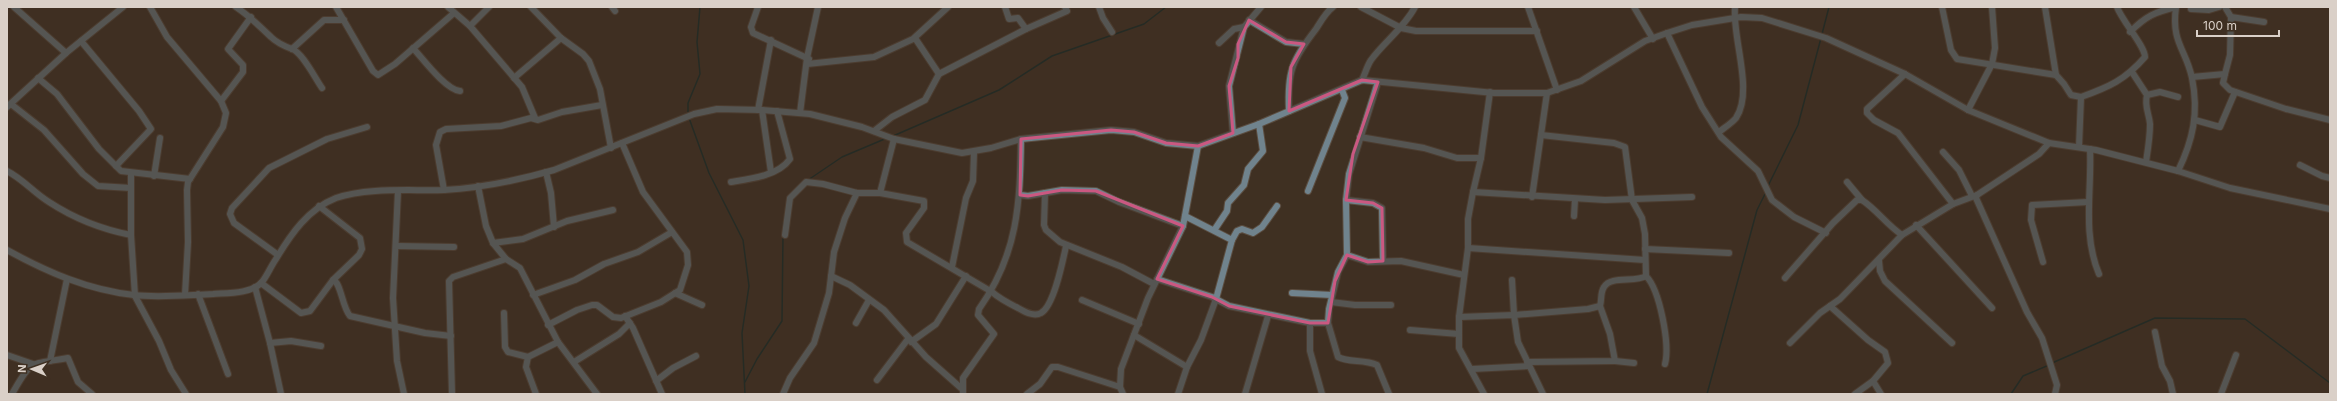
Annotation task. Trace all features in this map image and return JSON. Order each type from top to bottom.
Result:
[{"type":"street","points":[[14,7],[66,53]]},
{"type":"street","points":[[21,13],[25,7]]},
{"type":"street","points":[[123,7],[114,10],[9,105],[44,130],[83,174],[98,186],[131,188]]},
{"type":"street","points":[[150,7],[167,37],[221,101],[226,113],[223,127],[190,180],[186,195],[188,242],[185,295]]},
{"type":"street","points":[[236,7],[251,17],[271,37],[287,48],[292,49],[307,63],[322,88]]},
{"type":"street","points":[[448,7],[470,26],[522,87],[535,118]]},
{"type":"street","points":[[470,26],[489,7]]},
{"type":"street","points":[[531,7],[561,38],[583,54],[588,61],[600,89],[611,148]]},
{"type":"street","points":[[758,7],[751,31],[807,61],[815,62],[840,62],[874,57],[915,38],[948,7]]},
{"type":"street","points":[[800,113],[807,61],[818,7]]},
{"type":"street","points":[[939,15],[940,7]]},
{"type":"street","points":[[1005,7],[1008,19],[1018,18],[1026,29]]},
{"type":"street","points":[[874,131],[892,117],[925,100],[939,74],[1026,29],[1058,16],[1067,11],[1065,7]]},
{"type":"street","points":[[1099,7],[1103,18],[1112,32]]},
{"type":"street","points":[[1233,133],[1229,86],[1244,27],[1262,7]]},
{"type":"street","points":[[1289,111],[1288,92],[1291,67],[1304,44],[1333,7]]},
{"type":"street","points":[[1361,7],[1401,28],[1416,31],[1537,32]]},
{"type":"street","points":[[1362,80],[1371,62],[1407,22],[1415,7]]},
{"type":"street","points":[[1528,7],[1557,90]]},
{"type":"street","points":[[1634,7],[1652,39]]},
{"type":"street","points":[[1719,132],[1735,119],[1742,98],[1741,58],[1734,18],[1735,7]]},
{"type":"street","points":[[1942,7],[1947,36],[1954,58],[2056,75]]},
{"type":"street","points":[[1968,110],[1992,64],[1995,48],[1992,7]]},
{"type":"street","points":[[2045,7],[2056,75],[2071,95],[2081,97],[2113,86],[2132,72],[2145,57],[2144,50],[2130,32],[2118,7]]},
{"type":"street","points":[[2130,32],[2143,18],[2157,12],[2176,7],[2175,26],[2177,43],[2192,77],[2195,120],[2193,136],[2178,171]]},
{"type":"street","points":[[2192,9],[2209,10],[2219,7]]},
{"type":"street","points":[[2225,7],[2231,17],[2230,55],[2223,83],[2225,87],[2286,109],[2330,120]]},
{"type":"street","points":[[330,18],[336,8],[373,71],[378,74],[395,64],[454,12]]},
{"type":"street","points":[[221,101],[243,72],[243,65],[228,49],[251,17]]},
{"type":"street","points":[[2231,17],[2264,22]]},
{"type":"street","points":[[292,49],[318,23],[330,18],[344,20]]},
{"type":"street","points":[[7,250],[68,279],[95,288],[135,296],[229,293],[255,287],[261,283],[278,255],[300,224],[319,206],[338,198],[354,194],[444,190],[478,186],[546,172],[622,144],[694,114],[717,108],[800,113],[874,131],[894,139],[940,150],[974,152],[1021,139],[1111,130],[1134,132],[1166,143],[1198,146],[1259,124],[1342,90],[1362,80],[1490,92],[1547,93],[1581,81],[1645,41],[1692,25],[1734,18],[1762,18],[1780,22],[1826,38],[1905,74],[1968,110],[2049,143],[2090,149],[2146,162],[2230,188],[2330,209]]},
{"type":"street","points":[[1249,20],[1286,42],[1304,44]]},
{"type":"street","points":[[1219,43],[1234,29],[1244,27]]},
{"type":"street","points":[[1667,33],[1702,107],[1721,137],[1758,171],[1772,200],[1794,217],[1826,233]]},
{"type":"street","points":[[514,78],[561,38]]},
{"type":"street","points":[[915,38],[939,74]]},
{"type":"street","points":[[81,41],[140,111],[151,129],[116,166]]},
{"type":"street","points":[[771,172],[760,110],[761,86],[773,43]]},
{"type":"street","points":[[413,48],[455,91],[460,91]]},
{"type":"street","points":[[2132,72],[2147,95],[2145,104],[2150,122],[2150,138],[2146,162]]},
{"type":"street","points":[[1905,74],[1874,101],[1867,109],[1867,113],[1874,120],[1898,133],[1953,204]]},
{"type":"street","points":[[2192,77],[2225,74]]},
{"type":"street","points":[[38,78],[57,94],[99,149],[121,171],[190,180]]},
{"type":"street","points":[[1378,82],[1349,174],[1346,200],[1347,255],[1338,272],[1328,309],[1328,324],[1338,357],[1344,360],[1369,361],[1377,365],[1388,394]]},
{"type":"street","points":[[1308,191],[1344,98],[1342,90]]},
{"type":"street","points":[[1484,394],[1472,369],[1459,348],[1459,317],[1468,248],[1468,219],[1481,158],[1490,92]]},
{"type":"street","points":[[2147,95],[2160,92],[2178,97]]},
{"type":"street","points":[[2195,120],[2220,127],[2236,92]]},
{"type":"street","points":[[1532,197],[1547,93]]},
{"type":"street","points":[[2079,147],[2081,97]]},
{"type":"street","points":[[444,190],[436,145],[440,132],[446,129],[494,127],[535,118],[538,120],[554,113],[602,105]]},
{"type":"street","points":[[731,182],[758,178],[786,165],[791,155],[777,111]]},
{"type":"street","points":[[1215,230],[1228,211],[1228,203],[1244,185],[1248,169],[1263,151],[1259,124]]},
{"type":"street","points":[[278,255],[234,223],[230,214],[232,208],[269,168],[327,139],[367,127]]},
{"type":"street","points":[[1541,135],[1614,143],[1625,147],[1632,200],[1642,218],[1646,276],[1653,286],[1658,302],[1667,347],[1665,364]]},
{"type":"street","points":[[1360,137],[1424,148],[1441,155],[1457,158],[1481,158]]},
{"type":"street","points":[[154,176],[160,138]]},
{"type":"street","points":[[880,193],[894,139]]},
{"type":"street","points":[[962,391],[963,378],[994,334],[978,315],[979,309],[992,292],[1000,276],[1014,234],[1020,195],[1021,139]]},
{"type":"street","points":[[1790,343],[1879,261],[1902,235],[1916,225],[1953,204],[1974,195],[2038,154],[2049,143]]},
{"type":"street","points":[[548,325],[577,310],[592,305],[597,305],[613,317],[625,316],[661,302],[680,290],[688,265],[687,252],[643,192],[622,144]]},
{"type":"street","points":[[1123,394],[1120,387],[1122,369],[1134,335],[1156,282],[1183,226],[1198,146]]},
{"type":"street","points":[[2090,149],[2088,202],[2092,257],[2099,274]]},
{"type":"street","points":[[952,267],[966,198],[972,181],[974,152]]},
{"type":"street","points":[[1942,152],[1959,170],[1978,202],[2022,301],[2042,338],[2057,385],[2055,394]]},
{"type":"street","points":[[2300,166],[2330,178]]},
{"type":"street","points":[[7,171],[48,202],[81,220],[103,230],[131,235]]},
{"type":"street","points":[[546,172],[551,193],[554,227]]},
{"type":"street","points":[[131,173],[131,235],[135,296],[159,341],[171,370],[186,394]]},
{"type":"street","points":[[785,236],[790,198],[806,182],[840,187],[857,193],[880,193],[924,201],[924,208],[906,233],[907,242],[952,267],[992,292],[1000,299],[1026,312],[1042,312],[1047,307],[1054,291],[1066,246]]},
{"type":"street","points":[[1847,182],[1862,200],[1902,235]]},
{"type":"street","points":[[478,186],[486,226],[493,243],[506,259],[520,268],[532,295],[558,342],[597,394]]},
{"type":"street","points":[[1020,195],[1028,196],[1062,190],[1096,191],[1118,202],[1183,226]]},
{"type":"street","points":[[398,191],[393,298],[394,325],[404,394]]},
{"type":"street","points":[[1473,192],[1575,199],[1632,200],[1692,197]]},
{"type":"street","points":[[783,394],[790,378],[814,343],[829,293],[834,252],[845,218],[857,193]]},
{"type":"street","points":[[1045,193],[1044,220],[1046,230],[1066,246],[1122,267],[1156,282],[1216,299],[1229,306],[1268,316],[1294,318],[1310,324],[1328,324]]},
{"type":"street","points":[[1574,216],[1575,199]]},
{"type":"street","points":[[1346,200],[1373,203],[1382,208],[1384,261]]},
{"type":"street","points":[[1785,278],[1853,203],[1862,200]]},
{"type":"street","points":[[2043,262],[2031,220],[2032,205],[2088,202]]},
{"type":"street","points":[[261,283],[301,313],[310,311],[333,280],[359,255],[362,244],[360,238],[319,206]]},
{"type":"street","points":[[1181,394],[1178,394],[1187,367],[1201,340],[1216,299],[1232,240],[1237,231],[1242,229],[1253,232],[1262,227],[1277,206]]},
{"type":"street","points":[[493,243],[523,240],[567,221],[613,210]]},
{"type":"street","points":[[1185,216],[1232,240]]},
{"type":"street","points":[[1916,225],[1992,308]]},
{"type":"street","points":[[532,295],[574,280],[604,264],[638,252],[672,232]]},
{"type":"street","points":[[396,246],[454,247]]},
{"type":"street","points":[[1468,248],[1645,260]]},
{"type":"street","points":[[1645,249],[1728,253]]},
{"type":"street","points":[[1347,255],[1368,262],[1400,261],[1464,275]]},
{"type":"street","points":[[452,394],[449,281],[453,277],[506,259]]},
{"type":"street","points":[[1879,261],[1880,270],[1885,281],[1952,343]]},
{"type":"street","points":[[831,276],[850,285],[884,310],[910,341],[962,391]]},
{"type":"street","points":[[877,380],[910,341],[936,324],[966,276]]},
{"type":"street","points":[[1615,361],[1610,334],[1600,306],[1601,293],[1604,286],[1608,283],[1640,279],[1646,276]]},
{"type":"street","points":[[50,361],[68,279]]},
{"type":"street","points":[[333,280],[339,285],[344,309],[350,316],[451,336]]},
{"type":"street","points":[[1512,280],[1514,315],[1518,342],[1542,394]]},
{"type":"street","points":[[255,287],[270,343],[281,394]]},
{"type":"street","points":[[675,293],[702,305]]},
{"type":"street","points":[[1292,293],[1332,298],[1355,305],[1391,305]]},
{"type":"street","points":[[198,294],[228,374]]},
{"type":"street","points":[[856,323],[869,300]]},
{"type":"street","points":[[1082,300],[1139,324]]},
{"type":"street","points":[[1459,317],[1514,315],[1588,309],[1600,306]]},
{"type":"street","points":[[1830,306],[1868,340],[1885,352],[1888,363],[1874,381],[1855,394]]},
{"type":"street","points":[[504,313],[506,347],[508,352],[528,356],[558,342]]},
{"type":"street","points":[[625,316],[630,323],[662,394]]},
{"type":"street","points":[[1247,394],[1268,316]]},
{"type":"street","points":[[574,362],[619,334],[630,323]]},
{"type":"street","points":[[1310,324],[1310,351],[1322,394]]},
{"type":"street","points":[[1410,330],[1459,334]]},
{"type":"street","points":[[2155,332],[2162,366],[2170,381],[2173,394]]},
{"type":"street","points":[[1134,335],[1187,367]]},
{"type":"street","points":[[270,343],[291,340],[321,346]]},
{"type":"street","points":[[7,355],[33,364]]},
{"type":"street","points":[[2221,394],[2236,355]]},
{"type":"street","points":[[528,356],[526,367],[536,394]]},
{"type":"street","points":[[656,381],[673,368],[696,356]]},
{"type":"street","points":[[12,394],[28,368],[33,364],[40,361],[68,358],[78,382],[92,394]]},
{"type":"street","points":[[1472,369],[1528,364],[1615,361],[1634,362]]},
{"type":"street","points":[[1027,394],[1040,384],[1052,367],[1058,366],[1120,387]]},
{"type":"street","points":[[1874,381],[1881,394]]},
{"type":"highlighted area","points":[[1249,20],[1286,42],[1304,44],[1291,67],[1289,111],[1362,80],[1378,82],[1353,154],[1346,200],[1373,203],[1382,208],[1383,261],[1368,262],[1347,255],[1335,281],[1328,323],[1310,323],[1229,306],[1212,297],[1157,279],[1183,226],[1096,191],[1062,190],[1028,196],[1020,195],[1021,139],[1111,130],[1134,132],[1166,143],[1198,146],[1233,133],[1229,86],[1238,58],[1238,44]]},
{"type":"waterway","points":[[688,114],[688,103],[700,74],[697,42],[700,7]]},
{"type":"waterway","points":[[893,136],[999,90],[1052,56],[1144,24],[1166,7]]},
{"type":"waterway","points":[[1822,34],[1829,7]]},
{"type":"waterway","points":[[1768,186],[1798,125],[1821,38]]},
{"type":"waterway","points":[[689,118],[709,173],[743,240],[749,286],[742,333],[745,394]]},
{"type":"waterway","points":[[808,180],[842,157],[887,138]]},
{"type":"waterway","points":[[1707,394],[1757,210],[1766,192]]},
{"type":"waterway","points":[[783,226],[786,208]]},
{"type":"waterway","points":[[745,382],[757,359],[782,321],[783,236]]},
{"type":"waterway","points":[[2052,363],[2155,318],[2245,319],[2330,383]]},
{"type":"waterway","points":[[2011,394],[2023,376],[2049,365]]}]
